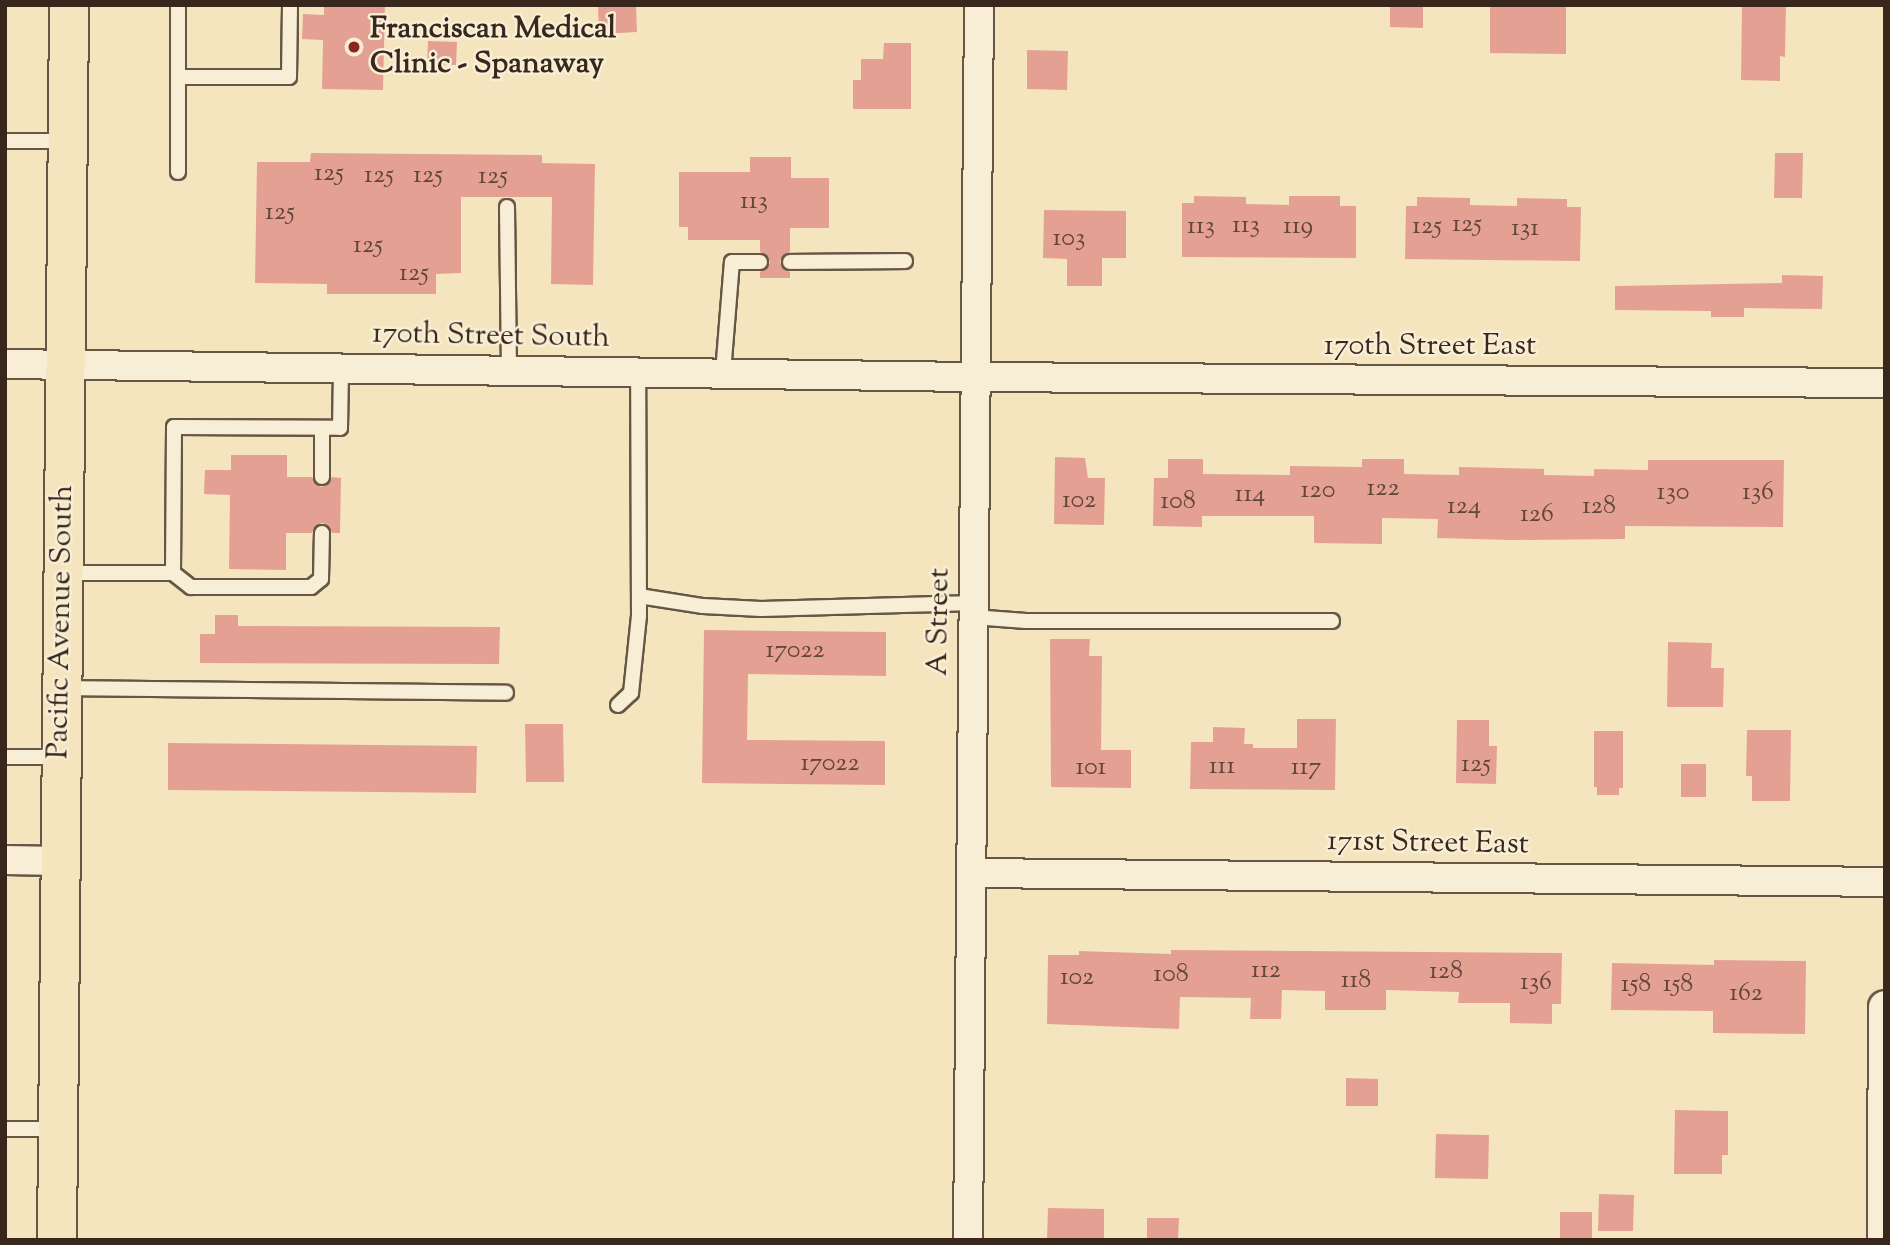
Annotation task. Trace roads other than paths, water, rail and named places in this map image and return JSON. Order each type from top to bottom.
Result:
[{"type":"main road","name":"Pacific Avenue South","points":[[57,1240],[69,5]]},
{"type":"street","name":"A Street","points":[[968,1240],[979,5]]},
{"type":"street","name":"170th Street South","points":[[5,364],[976,377]]},
{"type":"street","name":"170th Street East","points":[[976,377],[1885,383]]},
{"type":"street","points":[[5,860],[60,861]]},
{"type":"street","name":"171st Street East","points":[[971,873],[1885,882]]},
{"type":"street","points":[[1884,1240],[1885,1007]]},
{"type":"lane","points":[[178,5],[178,172]]},
{"type":"lane","points":[[178,77],[289,77],[290,5]]},
{"type":"lane","points":[[5,141],[67,141]]},
{"type":"lane","points":[[507,207],[509,371]]},
{"type":"lane","points":[[790,262],[905,261]]},
{"type":"lane","points":[[723,373],[732,262],[760,262]]},
{"type":"lane","points":[[173,573],[174,427],[340,428],[341,368]]},
{"type":"lane","points":[[618,705],[631,693],[639,596],[638,373]]},
{"type":"lane","points":[[322,428],[322,477]]},
{"type":"lane","points":[[63,572],[173,573],[191,587],[311,587],[321,579],[322,533]]},
{"type":"lane","points":[[639,596],[703,606],[761,609],[974,610],[1027,621],[1332,621]]},
{"type":"lane","points":[[62,688],[506,693]]},
{"type":"lane","points":[[5,757],[61,757]]},
{"type":"lane","points":[[5,1129],[58,1129]]},
{"type":"place","name":"Franciscan Medical Clinic - Spanaway","points":[[354,47]]}]
